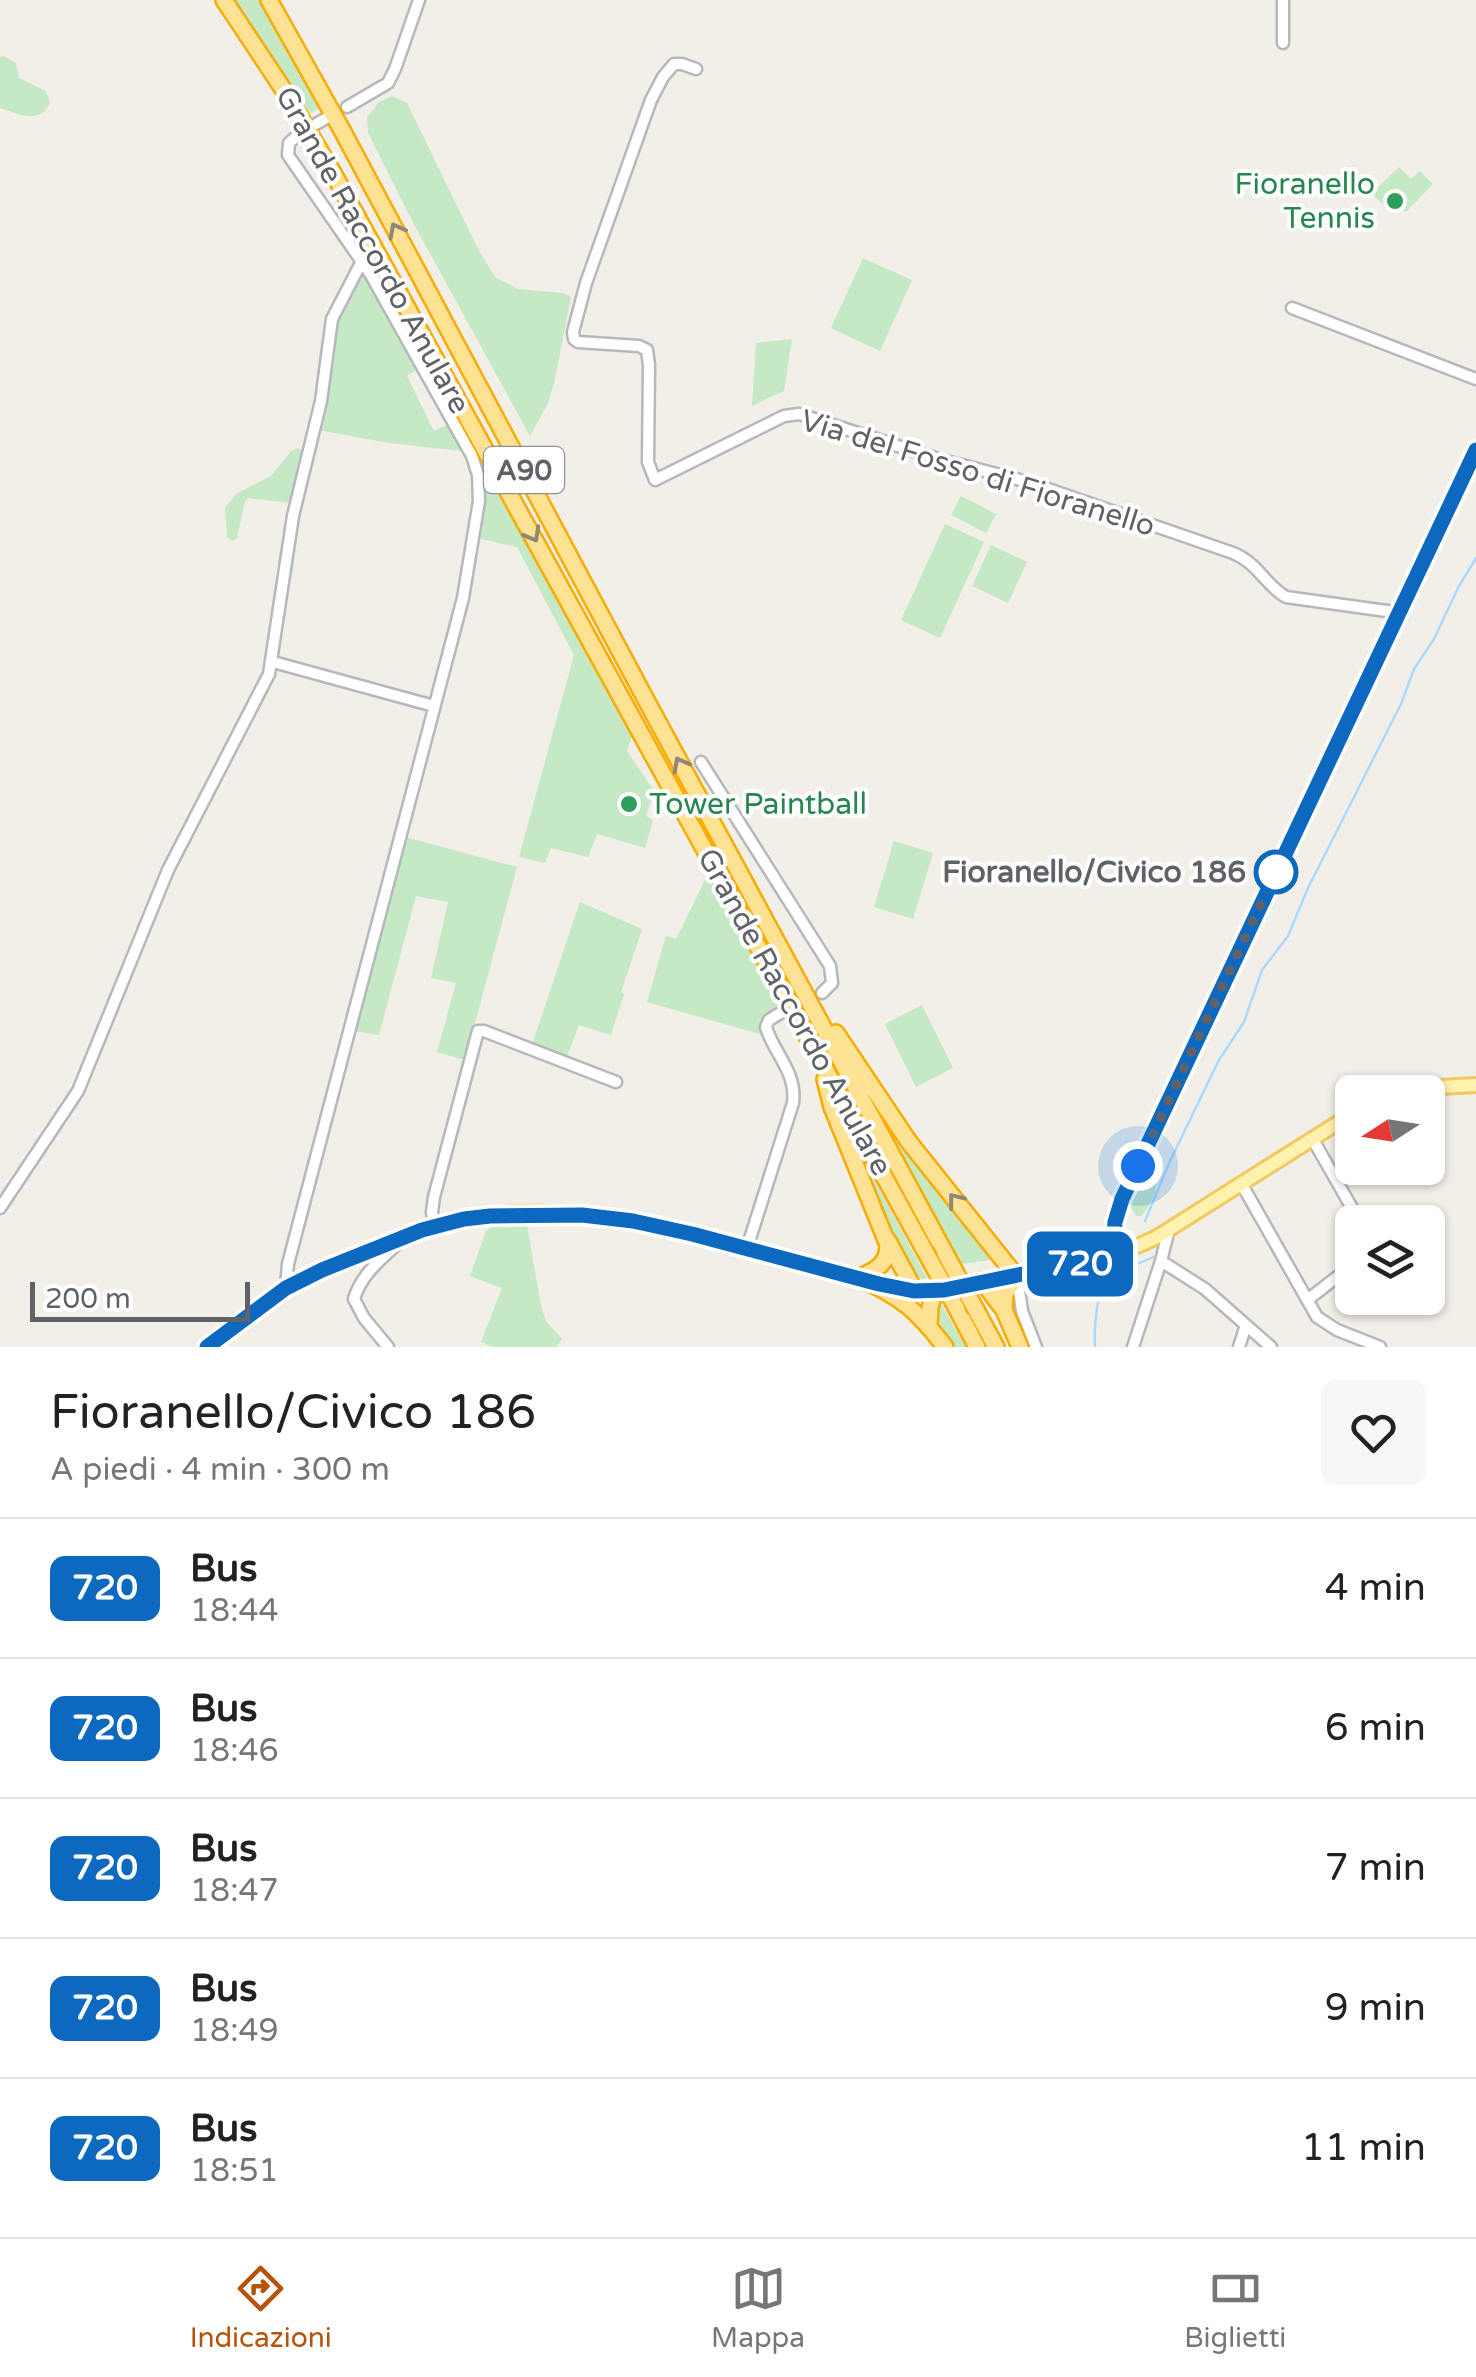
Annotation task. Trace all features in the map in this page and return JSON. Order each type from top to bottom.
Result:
[{"type":"highway","name":"Grande Raccordo Anulare","points":[[224,0],[286,92],[334,174],[977,1347]]},
{"type":"highway","name":"Grande Raccordo Anulare","points":[[269,0],[344,132],[996,1347]]},
{"type":"highway","points":[[776,942],[806,980],[855,1063],[909,1142],[1016,1276],[1005,1294],[1004,1310]]},
{"type":"highway","points":[[822,1060],[832,1107],[914,1291]]},
{"type":"highway","points":[[859,1278],[886,1260],[889,1248],[885,1232]]},
{"type":"highway","points":[[859,1278],[914,1310],[945,1347]]},
{"type":"highway","points":[[982,1281],[1004,1310],[1020,1347]]},
{"type":"highway","points":[[929,1326],[934,1290]]},
{"type":"main road","points":[[1445,1087],[1476,1086]]},
{"type":"main road","points":[[207,1347],[286,1288],[322,1270],[434,1226],[495,1215],[582,1215],[653,1225],[914,1291],[1016,1276],[1112,1256],[1150,1240],[1335,1124]]},
{"type":"street","points":[[347,107],[388,83],[419,0]]},
{"type":"street","points":[[1283,43],[1284,0]]},
{"type":"street","name":"Via del Fosso di Fioranello","points":[[696,70],[674,64],[651,100],[586,283],[573,332],[578,342],[639,346],[647,350],[648,459],[654,480],[784,416],[799,414],[938,459],[1028,482],[1233,553],[1253,564],[1286,597],[1401,612]]},
{"type":"street","points":[[316,124],[330,116]]},
{"type":"street","points":[[286,1288],[300,1213],[463,598],[480,501],[478,476],[460,433],[362,261],[288,155],[289,143],[300,134]]},
{"type":"street","points":[[0,1208],[78,1090],[168,870],[258,700],[273,662],[293,516],[321,400],[332,319],[362,261]]},
{"type":"street","points":[[1292,308],[1476,378]]},
{"type":"street","points":[[1112,1256],[1122,1199],[1476,450]]},
{"type":"street","points":[[273,662],[434,706]]},
{"type":"street","points":[[702,762],[830,966],[832,983],[822,993]]},
{"type":"street","points":[[747,1248],[793,1103],[793,1080],[766,1026],[782,1012]]},
{"type":"street","points":[[434,1226],[433,1202],[478,1031],[616,1082]]},
{"type":"street","points":[[1312,1138],[1350,1205]]},
{"type":"street","points":[[1241,1183],[1317,1317],[1380,1347]]},
{"type":"street","points":[[1133,1347],[1170,1229]]},
{"type":"street","points":[[388,1347],[354,1299],[372,1266],[409,1234]]},
{"type":"street","points":[[1162,1261],[1198,1284],[1271,1347]]},
{"type":"street","points":[[1016,1276],[1022,1311],[1036,1347]]},
{"type":"street","points":[[1307,1300],[1335,1279]]},
{"type":"street","points":[[1239,1347],[1246,1324]]},
{"type":"green space","points":[[233,0],[260,0],[322,107],[308,115]]},
{"type":"green space","points":[[3,56],[16,63],[19,78],[46,91],[50,103],[40,114],[28,116],[0,108]]},
{"type":"green space","points":[[392,96],[407,103],[495,277],[518,289],[571,297],[548,403],[530,436],[368,133],[367,118],[379,102]]},
{"type":"green space","points":[[1399,167],[1411,179],[1420,171],[1433,184],[1406,212],[1392,198],[1384,206],[1372,193]]},
{"type":"green space","points":[[863,258],[912,280],[880,351],[831,328]]},
{"type":"green space","points":[[362,268],[416,370],[407,376],[434,431],[447,425],[461,451],[318,430],[335,317]]},
{"type":"green space","points":[[792,339],[784,391],[752,406],[756,343]]},
{"type":"green space","points":[[298,448],[302,451],[291,503],[248,498],[237,538],[232,541],[227,537],[225,508],[236,494],[271,476]]},
{"type":"green space","points":[[481,465],[632,736],[627,751],[654,791],[646,816],[653,820],[645,848],[597,834],[588,857],[551,848],[545,863],[519,857],[574,655],[517,547],[481,539],[485,489]]},
{"type":"green space","points":[[961,496],[996,514],[986,533],[951,515]]},
{"type":"green space","points":[[945,524],[984,542],[940,638],[901,620]]},
{"type":"green space","points":[[991,545],[1027,562],[1008,603],[972,586]]},
{"type":"green space","points":[[405,837],[517,867],[465,1060],[437,1052],[456,983],[431,978],[448,902],[416,896],[379,1035],[353,1031]]},
{"type":"green space","points":[[894,841],[933,853],[913,919],[874,907]]},
{"type":"green space","points":[[708,874],[780,1007],[760,1023],[763,1035],[647,1002],[666,936],[676,939]]},
{"type":"green space","points":[[580,902],[642,929],[611,1035],[579,1025],[566,1059],[532,1045]]},
{"type":"green space","points":[[922,1005],[953,1068],[916,1087],[885,1024]]},
{"type":"green space","points":[[881,1110],[986,1250],[990,1260],[962,1264]]},
{"type":"green space","points":[[844,1123],[927,1278],[909,1275]]},
{"type":"green space","points":[[1155,1175],[1154,1197],[1141,1216],[1136,1216],[1130,1199]]},
{"type":"green space","points":[[526,1219],[541,1306],[546,1321],[562,1339],[556,1347],[492,1347],[481,1342],[502,1288],[470,1276],[486,1231],[501,1220]]},
{"type":"green space","points":[[940,1302],[966,1347],[952,1347],[931,1318],[933,1306]]},
{"type":"waterway","points":[[1145,1221],[1219,1060],[1244,1022],[1262,970],[1288,936],[1308,888],[1401,704],[1414,669],[1476,558]]},
{"type":"waterway","points":[[1095,1347],[1097,1310],[1105,1282],[1119,1271],[1153,1257]]},
{"type":"bus line","name":"720","points":[[207,1347],[303,1278],[409,1234],[490,1216],[582,1215],[633,1221],[914,1291],[944,1290],[1112,1256],[1122,1199],[1476,450]]},
{"type":"place","name":"Fioranello Tennis","points":[[1395,201]]},
{"type":"place","name":"Tower Paintball","points":[[629,804]]},
{"type":"place","name":"Fioranello/Civico 186","points":[[1276,872]]},
{"type":"route","points":[[1138,1166],[1276,872]]}]
